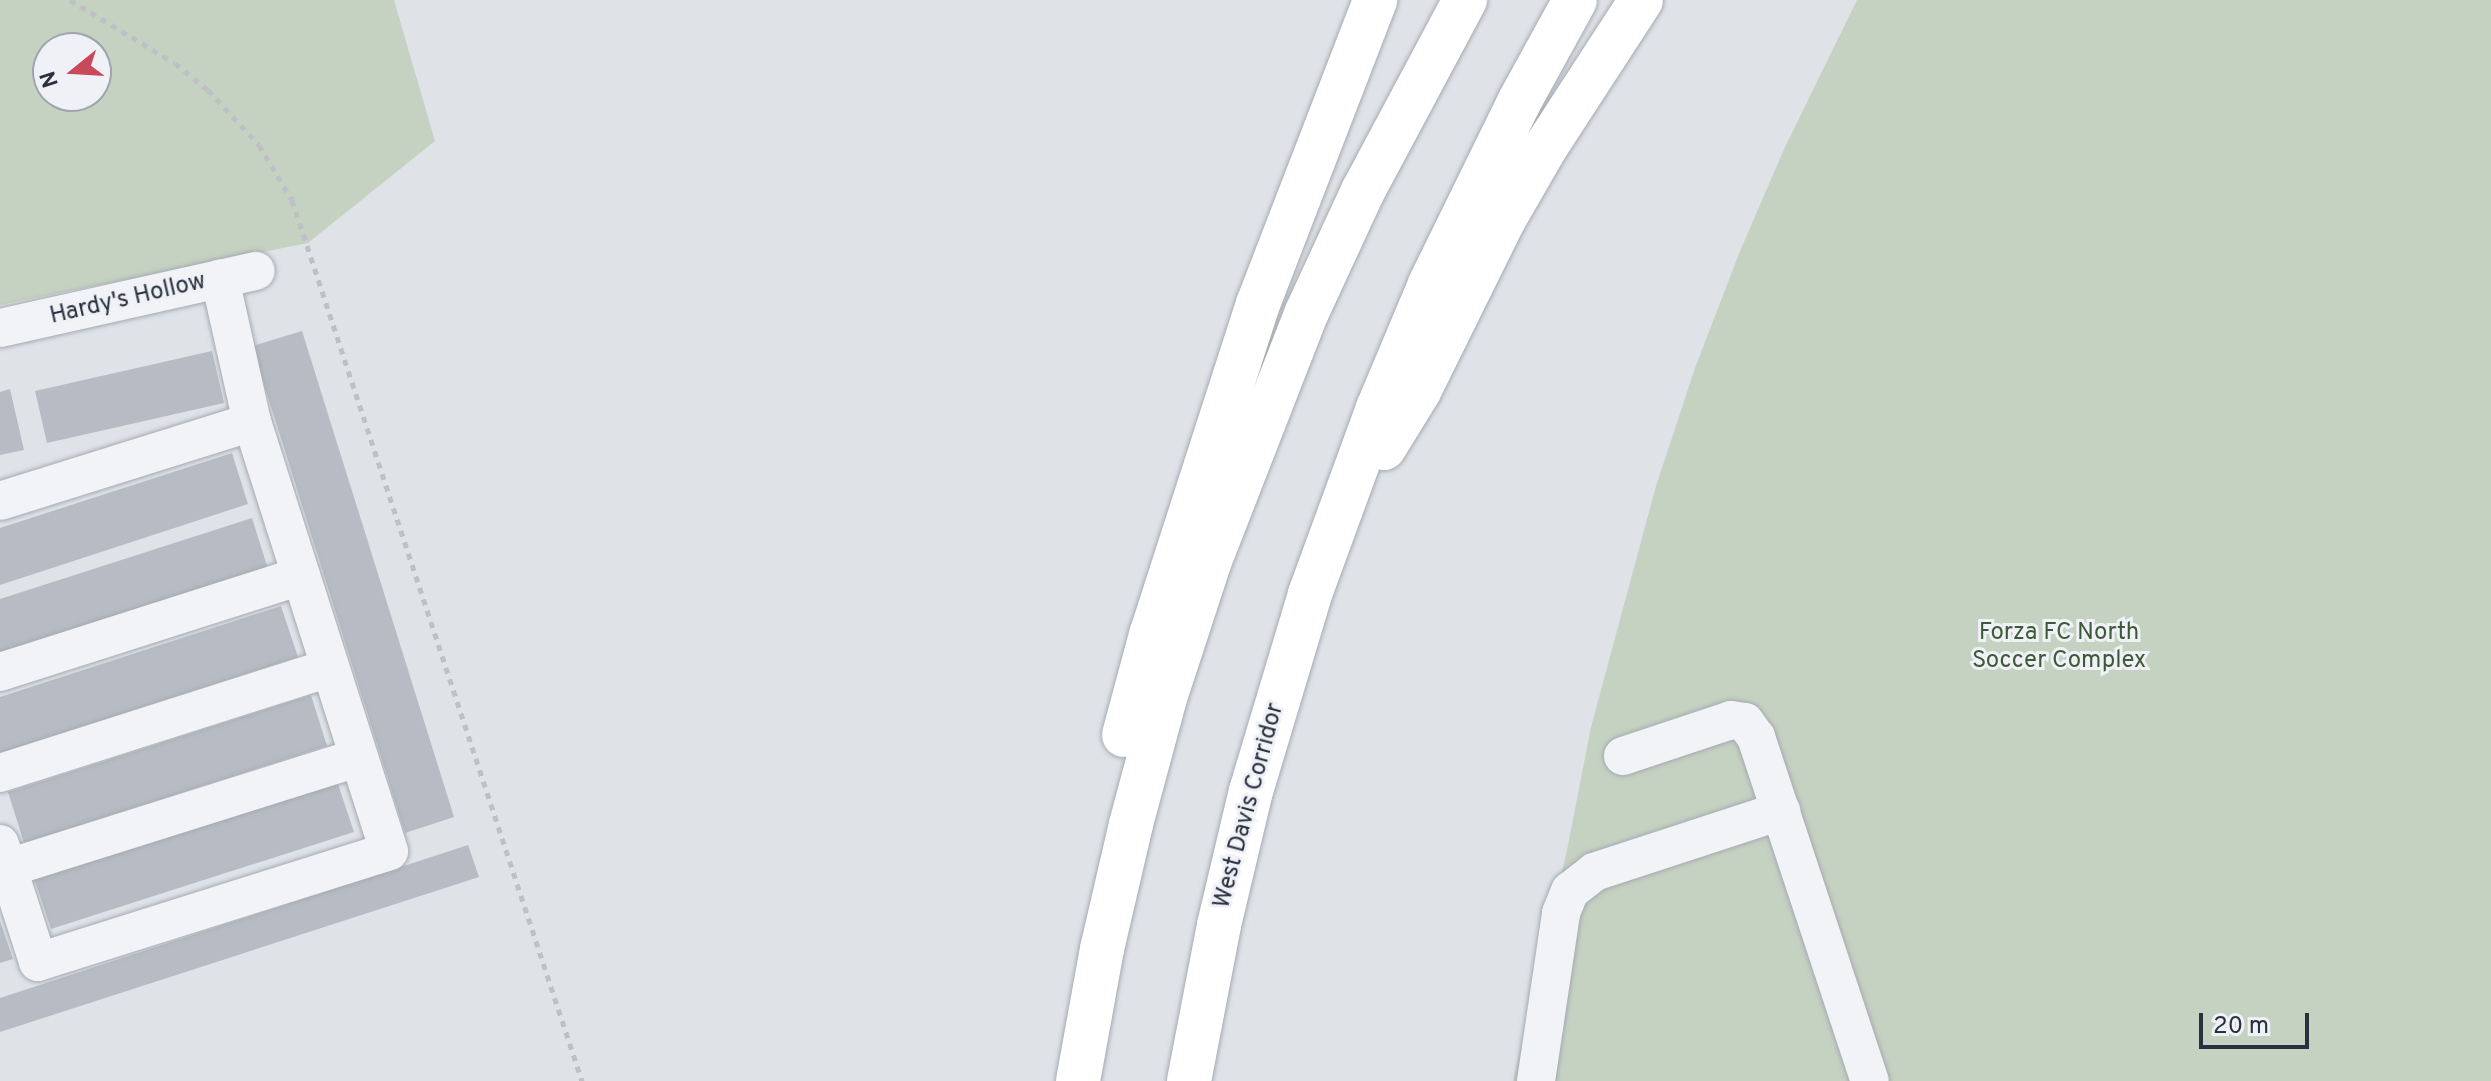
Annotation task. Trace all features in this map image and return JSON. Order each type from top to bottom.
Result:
[{"type":"highway","points":[[1102,949],[1117,760],[1151,635],[1258,304],[1375,0]]},
{"type":"highway","points":[[1078,1081],[1102,949],[1165,698],[1209,563],[1254,439],[1307,312],[1363,191],[1465,0]]},
{"type":"highway","points":[[1331,536],[1378,408],[1442,258],[1512,115],[1575,0]]},
{"type":"highway","points":[[1331,536],[1419,391],[1482,263],[1545,148],[1641,0]]},
{"type":"highway","name":"West Davis Corridor","points":[[1189,1081],[1219,925],[1251,791],[1288,663],[1331,536]]},
{"type":"street","name":"Hardy's Hollow","points":[[0,328],[238,275],[252,422]]},
{"type":"street","points":[[0,501],[252,422],[330,668],[359,757],[389,851],[38,962],[4,856],[359,757]]},
{"type":"street","points":[[0,672],[301,576]]},
{"type":"street","points":[[0,773],[330,668]]},
{"type":"street","points":[[1623,756],[1731,720],[1745,722],[1756,737],[1870,1081]]},
{"type":"street","points":[[1536,1081],[1561,913],[1570,891],[1594,872],[1781,811]]},
{"type":"path","points":[[70,0],[175,63],[208,90],[259,145],[292,200],[582,1081]]},
{"type":"green space","points":[[0,0],[394,0],[435,141],[308,243],[0,305]]},
{"type":"green space","name":"Forza FC North Soccer Complex","points":[[1857,0],[2491,0],[2491,1081],[1513,1081],[1567,850],[1591,727],[1656,486],[1695,368],[1740,251],[1785,147]]},
{"type":"building","points":[[302,331],[454,817],[405,833],[252,346]]},
{"type":"building","points":[[212,351],[224,403],[47,443],[35,391]]},
{"type":"building","points":[[10,389],[24,450],[0,455],[0,392]]},
{"type":"building","points":[[232,453],[248,504],[0,585],[0,528]]},
{"type":"building","points":[[252,518],[268,569],[0,655],[0,599]]},
{"type":"building","points":[[281,606],[298,657],[0,753],[0,697]]},
{"type":"building","points":[[311,695],[327,746],[24,843],[8,792]]},
{"type":"building","points":[[337,781],[354,832],[51,929],[34,878]]},
{"type":"building","points":[[468,845],[479,877],[0,1032],[0,998]]},
{"type":"building","points":[[0,921],[13,959],[0,963]]}]
